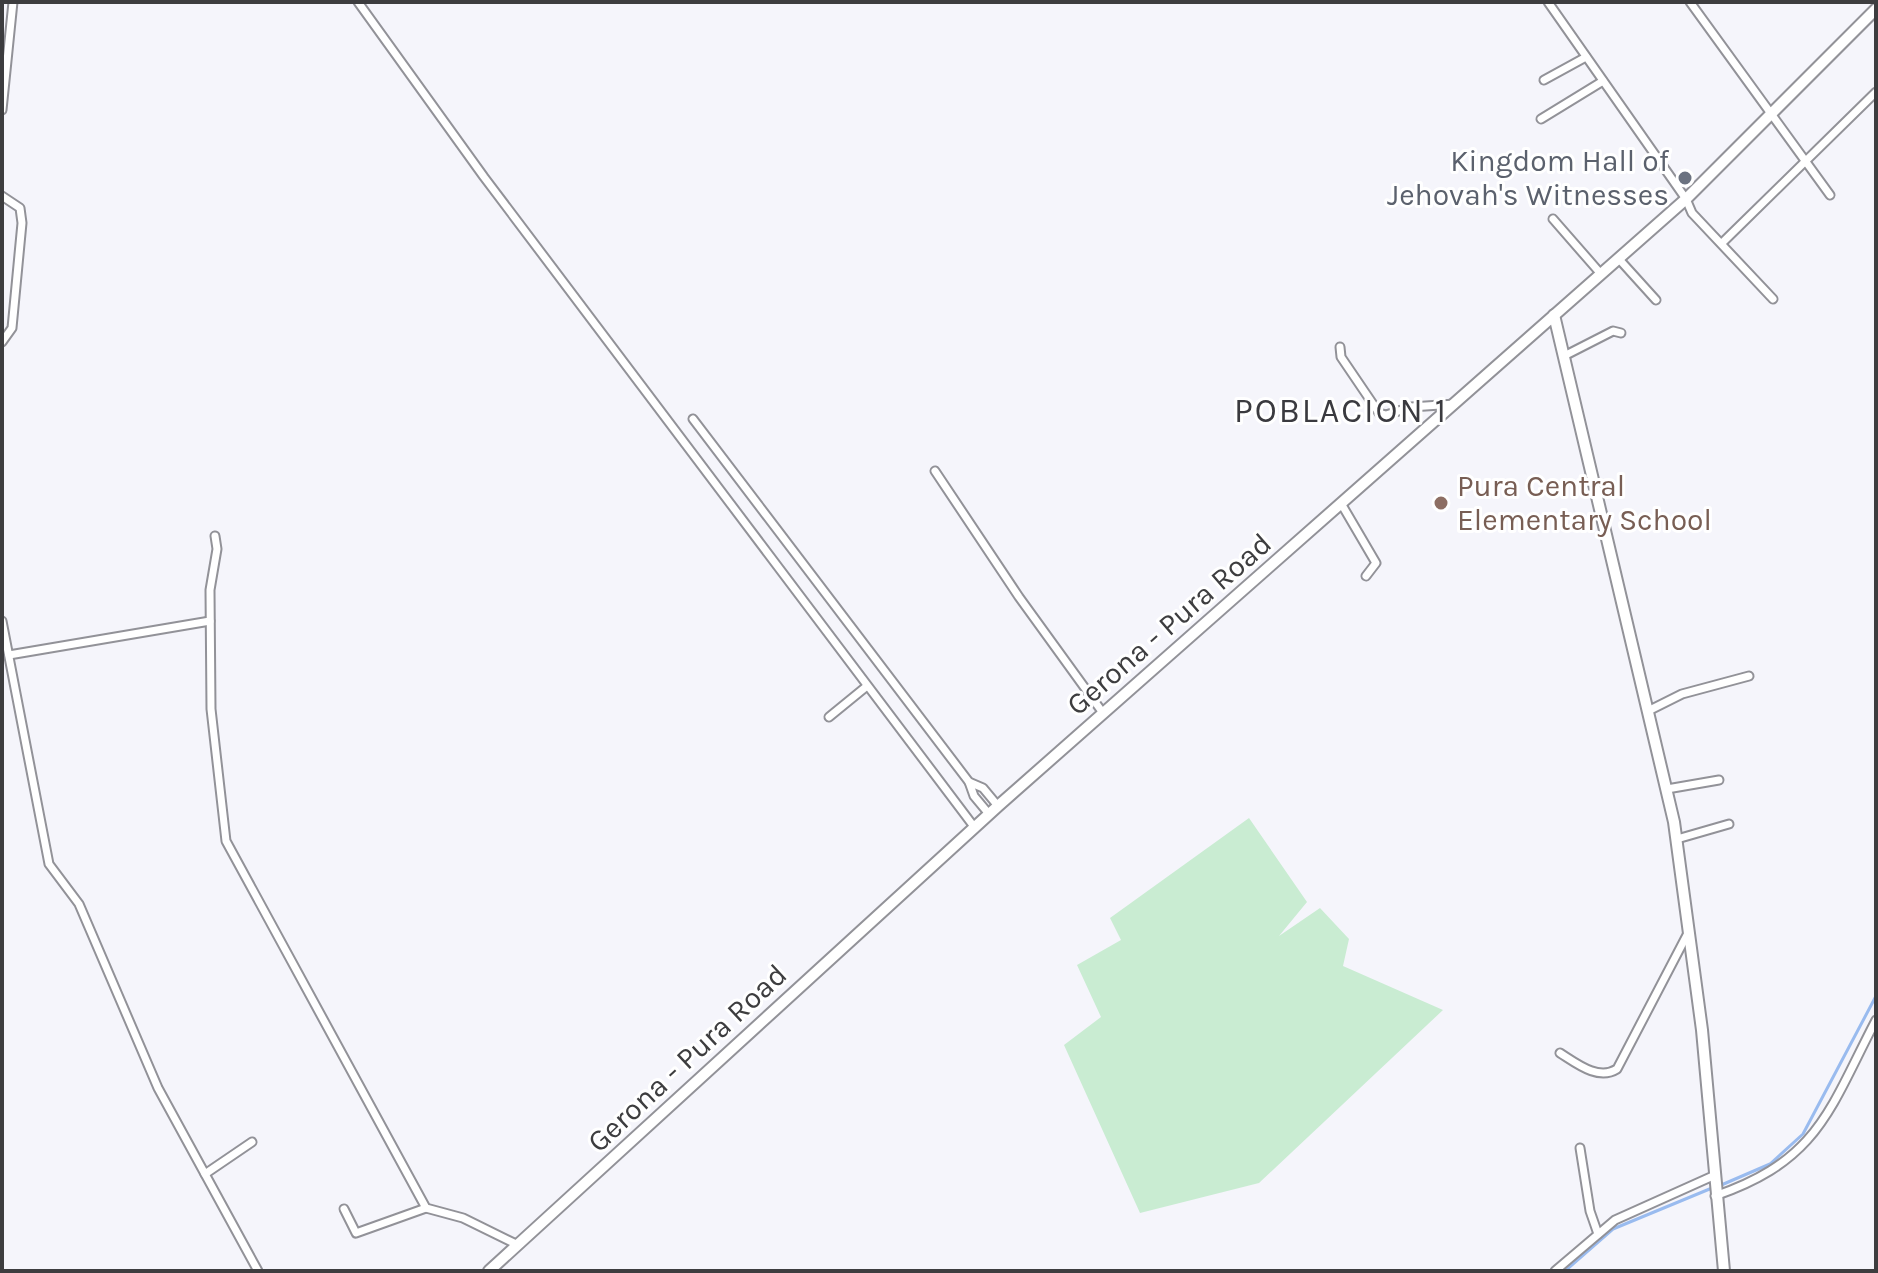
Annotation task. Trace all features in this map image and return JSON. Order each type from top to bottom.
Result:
[{"type":"main road","name":"Gerona - Pura Road","points":[[489,1271],[989,814],[1458,404],[1686,199],[1876,9]]},
{"type":"main road","points":[[1554,315],[1677,839],[1724,1271]]},
{"type":"street","points":[[2,110],[13,2]]},
{"type":"street","points":[[358,2],[484,177],[590,313],[975,828]]},
{"type":"street","points":[[1548,2],[1686,199],[1692,213],[1773,299]]},
{"type":"street","points":[[1690,2],[1830,195]]},
{"type":"street","points":[[1544,80],[1586,57]]},
{"type":"street","points":[[1541,119],[1603,81]]},
{"type":"street","points":[[1722,243],[1876,92]]},
{"type":"street","points":[[2,196],[20,208],[22,223],[12,328],[2,342]]},
{"type":"street","points":[[1553,219],[1601,274]]},
{"type":"street","points":[[1618,258],[1656,300]]},
{"type":"street","points":[[1564,356],[1613,331],[1621,333]]},
{"type":"street","points":[[1340,347],[1341,357],[1379,413],[1386,415],[1411,407],[1458,404]]},
{"type":"street","points":[[693,419],[969,782],[974,796],[989,814]]},
{"type":"street","points":[[935,471],[1019,597],[1103,713]]},
{"type":"street","points":[[1342,505],[1376,563],[1366,576]]},
{"type":"street","points":[[215,536],[217,549],[211,575],[211,709],[226,841],[426,1208]]},
{"type":"street","points":[[2,621],[49,864],[79,904],[158,1088],[258,1271]]},
{"type":"street","points":[[9,655],[210,621]]},
{"type":"street","points":[[1648,711],[1682,694],[1749,676]]},
{"type":"street","points":[[829,717],[867,686]]},
{"type":"street","points":[[1667,789],[1719,780]]},
{"type":"street","points":[[969,782],[983,788],[998,806]]},
{"type":"street","points":[[1677,839],[1729,824]]},
{"type":"street","points":[[1560,1053],[1594,1072],[1611,1073],[1617,1069],[1689,931]]},
{"type":"street","points":[[1715,1196],[1772,1172],[1811,1139],[1826,1118],[1876,1020]]},
{"type":"street","points":[[205,1174],[252,1142]]},
{"type":"street","points":[[1580,1148],[1590,1211],[1598,1234]]},
{"type":"street","points":[[1555,1271],[1598,1234],[1641,1206],[1713,1176]]},
{"type":"street","points":[[344,1209],[356,1233],[426,1208],[463,1218],[518,1245]]},
{"type":"green space","points":[[1249,818],[1307,902],[1279,936],[1320,908],[1349,939],[1343,966],[1443,1010],[1259,1183],[1140,1213],[1064,1045],[1101,1017],[1077,965],[1121,940],[1110,918]]},
{"type":"waterway","points":[[1719,1186],[1770,1164],[1803,1134],[1876,996]]},
{"type":"waterway","points":[[1565,1271],[1613,1229],[1712,1188]]},
{"type":"place","name":"Kingdom Hall of Jehovah's Witnesses","points":[[1685,178]]},
{"type":"place","name":"Pura Central Elementary School","points":[[1441,503]]},
{"type":"district","name":"POBLACION 1","points":[[1341,411]]}]
